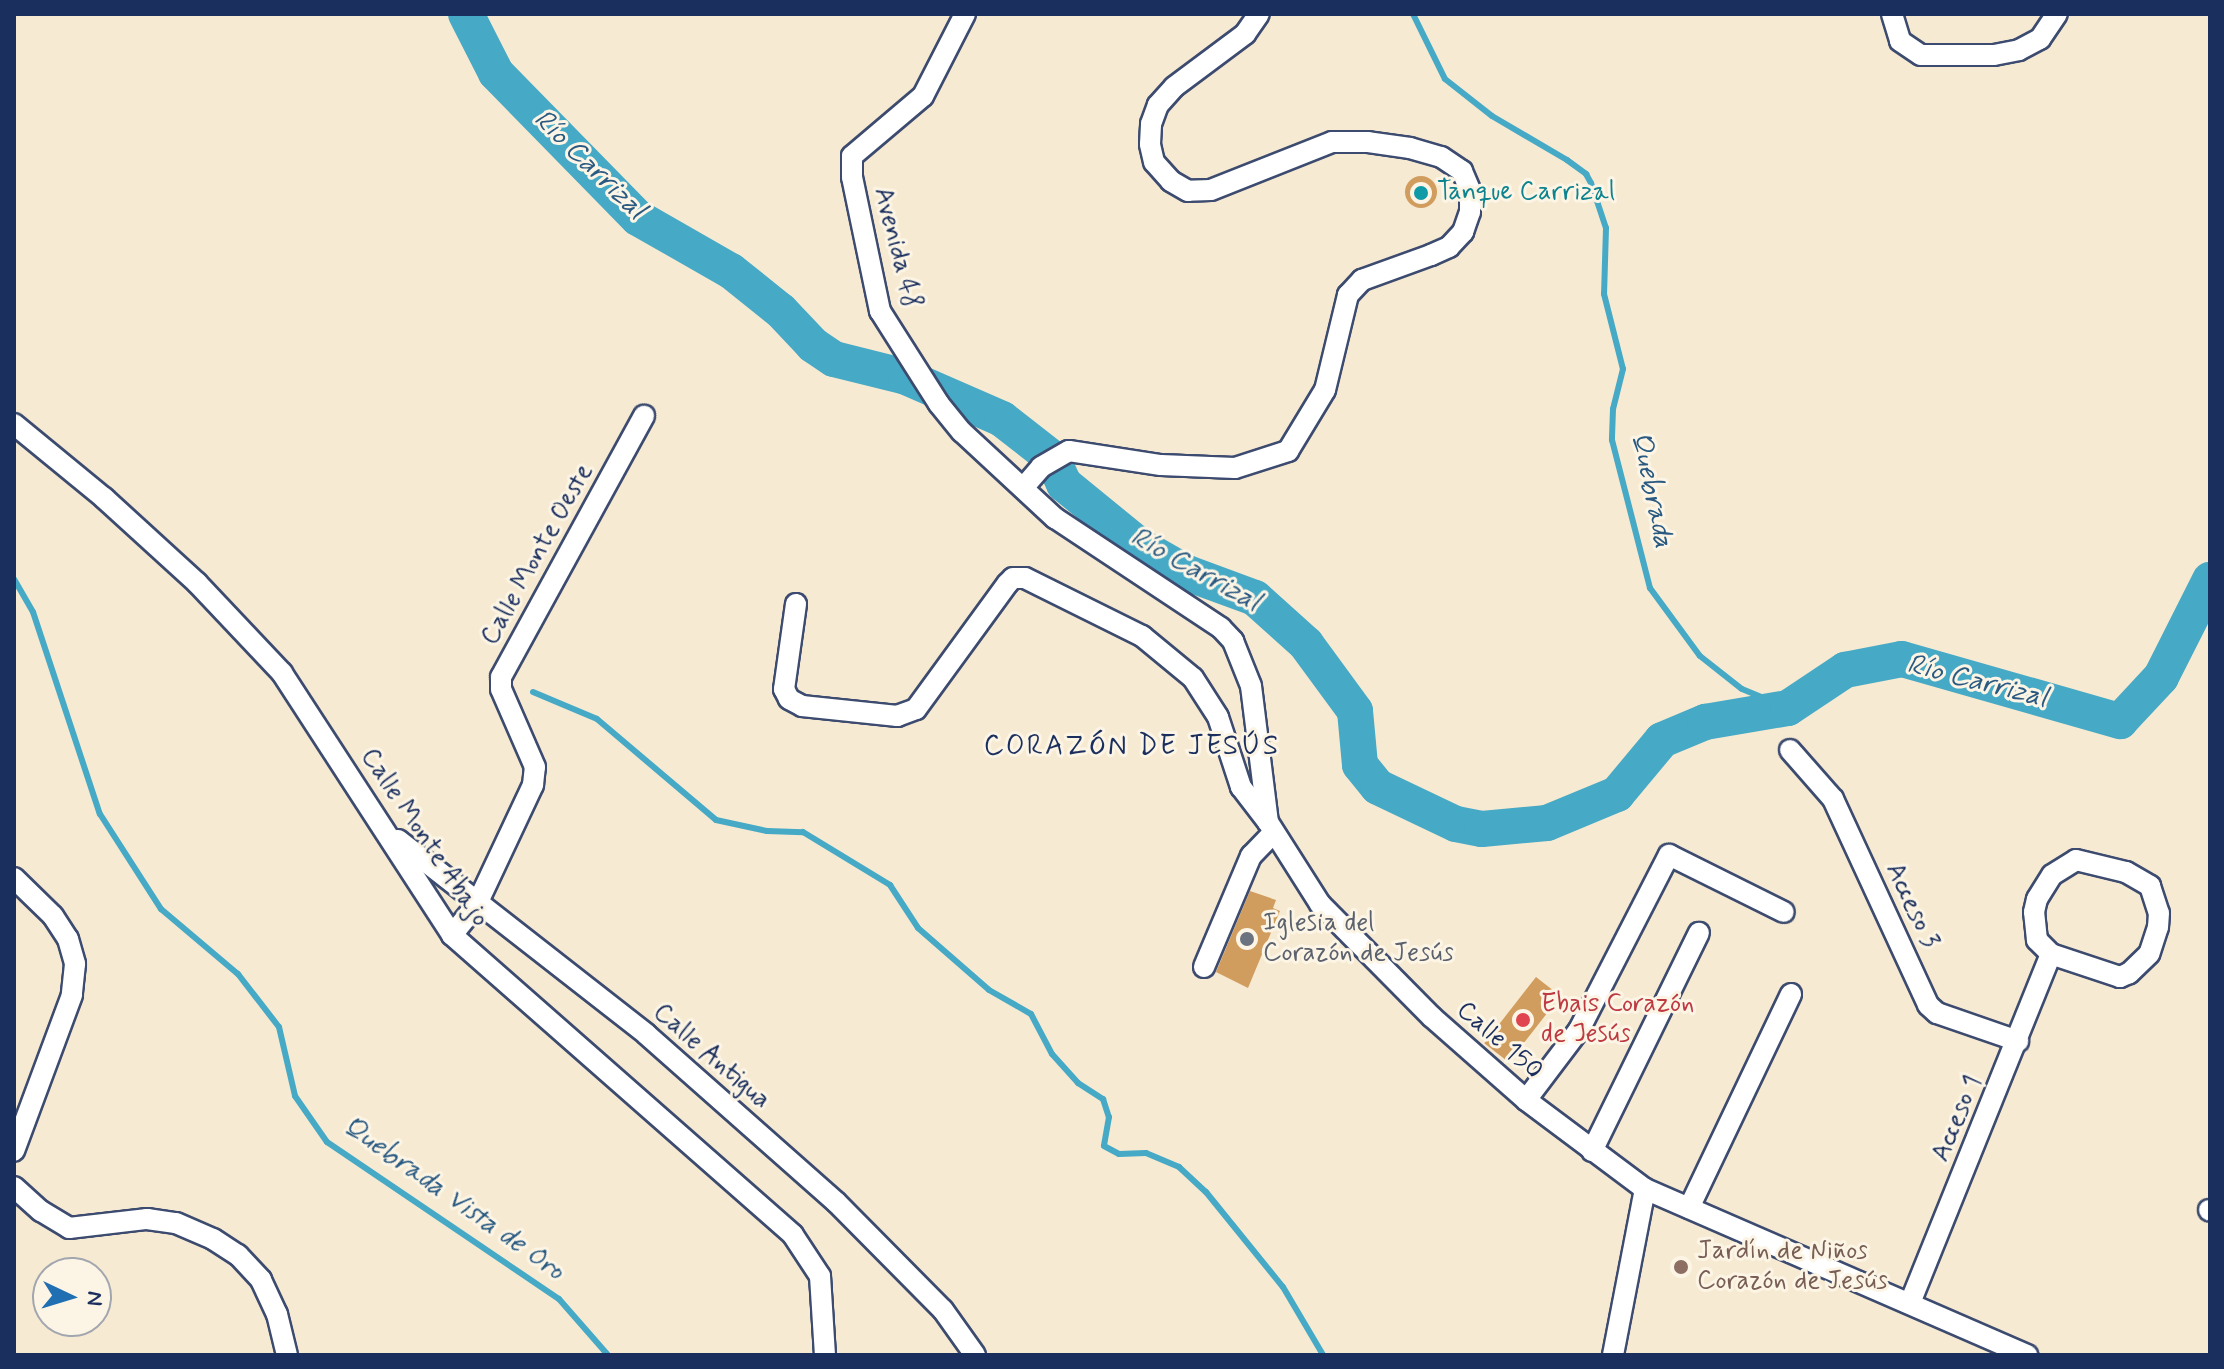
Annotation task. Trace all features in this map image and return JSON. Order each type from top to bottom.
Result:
[{"type":"street","name":"Avenida 48","points":[[965,14],[923,96],[855,151],[850,163],[880,311],[939,404],[962,432],[1023,488]]},
{"type":"street","points":[[1023,488],[1041,467],[1069,451],[1161,465],[1235,468],[1288,451],[1325,390],[1348,295],[1362,280],[1449,247],[1463,232],[1470,212],[1470,190],[1462,171],[1441,157],[1410,148],[1368,142],[1332,142],[1211,190],[1188,191],[1171,181],[1154,162],[1150,144],[1151,124],[1158,105],[1174,87],[1245,34],[1259,14]]},
{"type":"street","points":[[1892,14],[1900,41],[1921,55],[1994,55],[2019,50],[2040,39],[2057,14]]},
{"type":"street","name":"Calle Monte Oeste","points":[[452,935],[477,904],[534,776],[535,767],[501,689],[501,677],[644,416]]},
{"type":"street","name":"Calle Monte Abajo","points":[[14,424],[104,498],[197,583],[282,673],[452,935],[793,1235],[820,1276],[825,1355]]},
{"type":"street","name":"Calle 150","points":[[1023,488],[1055,518],[1221,628],[1233,641],[1251,686],[1270,827],[1320,904],[1432,1017],[1526,1100],[1645,1189],[2027,1355]]},
{"type":"street","points":[[796,604],[784,689],[789,699],[802,706],[897,716],[916,709],[1013,578],[1025,578],[1142,636],[1193,678],[1218,717],[1241,787],[1270,827],[1251,856],[1204,967]]},
{"type":"street","name":"Acceso 3","points":[[1790,750],[1833,799],[1928,1005],[1937,1013],[2018,1041]]},
{"type":"street","name":"Calle Antigua","points":[[384,828],[646,1034],[836,1202],[943,1310],[975,1355]]},
{"type":"street","points":[[1526,1100],[1579,1030],[1669,855],[1784,912]]},
{"type":"street","points":[[2076,860],[2091,862],[2126,872],[2150,886],[2159,913],[2155,941],[2140,965],[2129,973],[2120,977],[2051,954],[2037,940],[2034,912],[2043,886],[2063,866],[2076,860]]},
{"type":"street","points":[[14,878],[53,916],[68,939],[75,964],[72,995],[14,1151]]},
{"type":"street","points":[[1592,1151],[1699,933]]},
{"type":"street","name":"Acceso 1","points":[[1910,1303],[2051,954]]},
{"type":"street","points":[[1689,1208],[1791,994]]},
{"type":"street","points":[[14,1187],[41,1211],[69,1228],[147,1219],[176,1223],[213,1239],[238,1255],[261,1280],[277,1314],[287,1355]]},
{"type":"street","points":[[1617,1353],[1645,1189]]},
{"type":"building","name":"Tanque Carrizal","points":[[1421,176],[1432,181],[1437,192],[1432,203],[1421,208],[1410,203],[1405,192],[1410,181]]},
{"type":"building","points":[[1250,891],[1276,900],[1273,908],[1280,911],[1248,988],[1216,972]]},
{"type":"building","points":[[1536,977],[1560,996],[1509,1062],[1484,1043]]},
{"type":"waterway","name":"Río Carrizal","points":[[466,14],[496,73],[638,218],[731,271],[781,311],[813,345],[834,359],[906,377],[1002,419],[1052,458],[1064,484],[1140,546],[1187,573],[1255,598],[1306,644],[1355,711],[1360,765],[1378,787],[1456,824],[1482,829],[1547,823],[1617,794],[1662,740],[1705,722],[1788,708],[1845,670],[1902,659],[2120,721],[2161,677],[2210,580]]},
{"type":"waterway","name":"Quebrada","points":[[1413,14],[1445,79],[1492,116],[1567,160],[1586,174],[1591,183],[1606,228],[1604,294],[1623,369],[1613,409],[1612,440],[1650,588],[1700,656],[1742,689],[1788,708]]},
{"type":"waterway","name":"Quebrada Vista de Oro","points":[[14,579],[33,612],[100,814],[161,909],[238,974],[279,1027],[295,1096],[327,1142],[559,1299],[608,1355]]},
{"type":"waterway","points":[[533,692],[597,719],[716,820],[767,831],[803,832],[890,885],[918,928],[989,990],[1031,1014],[1052,1054],[1078,1083],[1103,1099],[1109,1117],[1104,1146],[1119,1154],[1146,1153],[1179,1167],[1206,1192],[1283,1287],[1323,1355]]},
{"type":"place","name":"Tanque Carrizal","points":[[1421,193]]},
{"type":"place","name":"Iglesia del Corazón de Jesús","points":[[1247,939]]},
{"type":"place","name":"Ebais Corazón de Jesús","points":[[1523,1020]]},
{"type":"place","name":"Jardín de Niños Corazón de Jesús","points":[[1681,1267]]},
{"type":"district","name":"CORAZÓN DE JESÚS","points":[[1132,747]]}]
